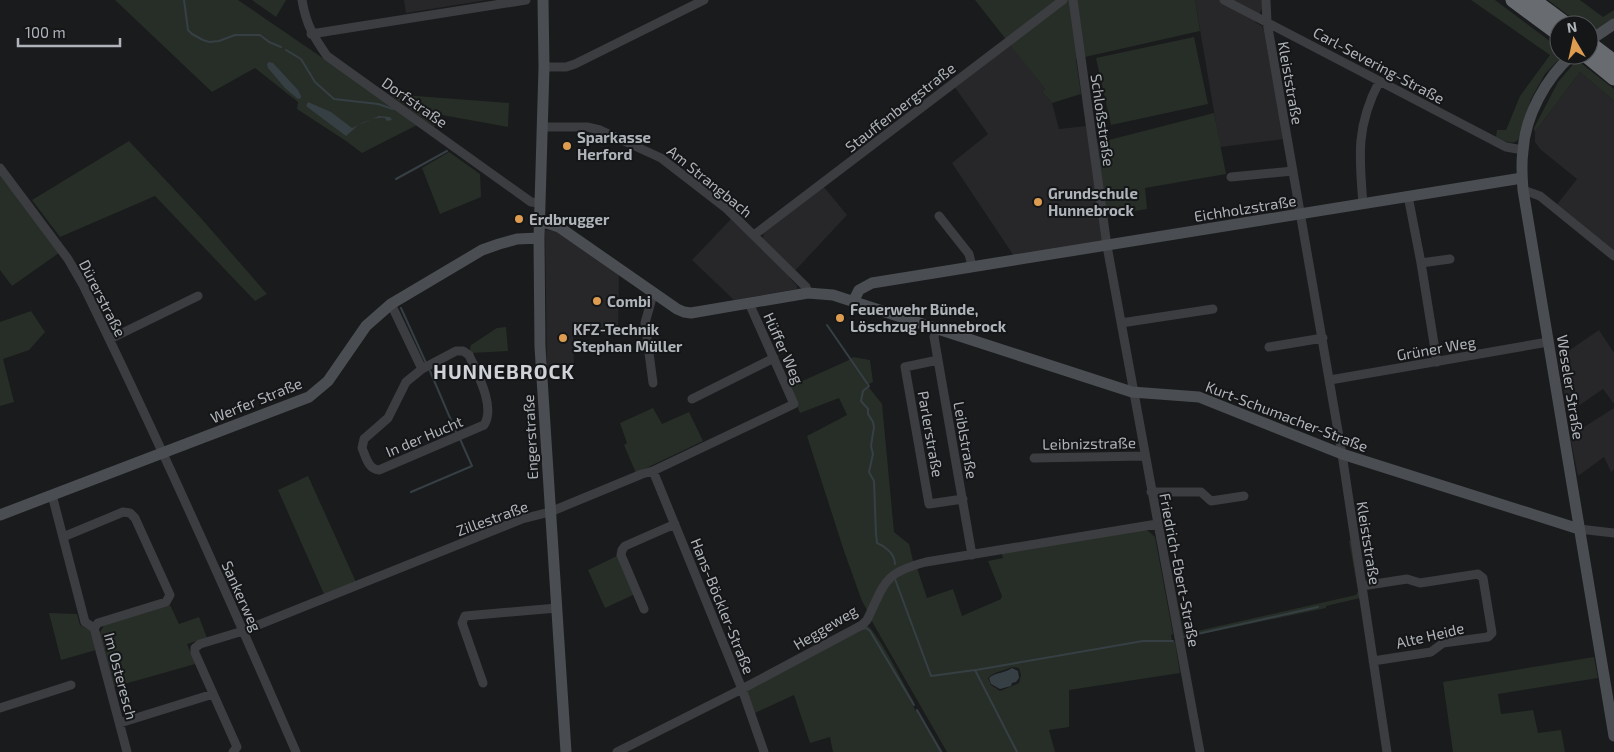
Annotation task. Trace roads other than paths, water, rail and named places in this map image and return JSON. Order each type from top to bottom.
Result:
[{"type":"highway","points":[[1513,0],[1549,27]]},
{"type":"highway","points":[[1533,0],[1553,15]]},
{"type":"highway","points":[[1599,50],[1614,62]]},
{"type":"highway","points":[[1598,65],[1614,78]]},
{"type":"street","name":"Dorfstraße","points":[[302,0],[305,19],[311,34],[327,56],[531,202],[540,204]]},
{"type":"street","points":[[311,34],[526,0]]},
{"type":"street","name":"Engerstraße","points":[[543,0],[544,67],[539,238],[540,347],[566,752]]},
{"type":"street","points":[[544,67],[566,67],[575,64],[704,0]]},
{"type":"street","name":"Stauffenbergstraße","points":[[754,235],[1063,0]]},
{"type":"street","name":"Schloßstraße","points":[[1073,0],[1107,246],[1122,323],[1132,392]]},
{"type":"street","name":"Carl-Severing-Straße","points":[[1224,0],[1506,147],[1523,150]]},
{"type":"street","name":"Kleiststraße","points":[[1266,0],[1267,22],[1342,454],[1387,752]]},
{"type":"street","points":[[1599,35],[1612,25]]},
{"type":"street","name":"Weseler Straße","points":[[1563,65],[1544,88],[1526,132],[1523,150],[1522,184],[1614,736]]},
{"type":"street","points":[[1363,204],[1359,148],[1361,130],[1365,114],[1379,82]]},
{"type":"street","name":"Am Strangbach","points":[[542,127],[587,127],[600,130],[661,158],[727,209],[806,287],[808,293]]},
{"type":"street","name":"Dürerstraße","points":[[0,168],[68,259],[110,340],[162,452]]},
{"type":"street","points":[[1231,176],[1293,171]]},
{"type":"street","points":[[1522,184],[1540,196],[1614,256]]},
{"type":"street","name":"Eichholzstraße","points":[[853,302],[859,290],[872,283],[1408,196],[1522,184]]},
{"type":"street","points":[[1408,196],[1421,263],[1436,362]]},
{"type":"street","points":[[939,216],[969,254],[972,266]]},
{"type":"street","name":"Kurt-Schumacher-Straße","points":[[540,221],[559,227],[684,312],[691,313],[808,293],[824,294],[1132,392],[1200,397],[1342,454],[1579,529]]},
{"type":"street","name":"Werfer Straße","points":[[0,514],[314,393],[328,381],[366,326],[391,304],[482,250],[517,239],[539,238]]},
{"type":"street","points":[[1421,263],[1450,259]]},
{"type":"street","points":[[654,383],[645,323],[652,298],[656,294]]},
{"type":"street","points":[[110,340],[198,296]]},
{"type":"street","name":"Hüffer Weg","points":[[749,303],[794,404]]},
{"type":"street","points":[[391,304],[422,369]]},
{"type":"street","points":[[1122,323],[1214,309]]},
{"type":"street","name":"Leiblstraße","points":[[936,329],[934,337],[972,555]]},
{"type":"street","points":[[1269,347],[1323,338]]},
{"type":"street","name":"Grüner Weg","points":[[1330,380],[1548,342]]},
{"type":"street","name":"In der Hucht","points":[[456,351],[463,351],[469,355],[486,392],[487,421],[484,425],[379,470],[374,469],[370,466],[362,448],[362,443],[388,418],[406,382],[422,369],[456,351]]},
{"type":"street","points":[[692,399],[774,358]]},
{"type":"street","name":"Parlerstraße","points":[[938,360],[906,367],[929,504],[963,499]]},
{"type":"street","name":"Friedrich-Ebert-Straße","points":[[1132,392],[1200,752]]},
{"type":"street","name":"Zillestraße","points":[[213,694],[195,653],[195,648],[200,644],[244,631],[522,519],[550,512],[642,474],[653,472],[794,404]]},
{"type":"street","name":"Sankerweg","points":[[162,452],[244,631],[296,752]]},
{"type":"street","name":"Leibnizstraße","points":[[1034,458],[1145,456]]},
{"type":"street","name":"Hans-Böckler-Straße","points":[[653,472],[742,689],[764,752]]},
{"type":"street","points":[[1152,492],[1200,492],[1211,501],[1244,496]]},
{"type":"street","name":"Im Osteresch","points":[[52,495],[85,622],[94,628],[127,752]]},
{"type":"street","points":[[63,537],[123,512],[130,512],[170,596],[166,602],[98,623],[94,628]]},
{"type":"street","points":[[644,609],[622,555],[622,550],[625,546],[674,524]]},
{"type":"street","name":"Heggeweg","points":[[617,752],[742,689],[862,625],[867,620],[886,580],[905,567],[1157,524]]},
{"type":"street","points":[[1579,529],[1614,533]]},
{"type":"street","name":"Alte Heide","points":[[1362,586],[1407,579],[1420,583],[1478,574],[1483,578],[1492,633],[1488,637],[1443,643],[1430,652],[1373,661]]},
{"type":"street","points":[[483,683],[462,623],[465,616],[556,608]]},
{"type":"street","points":[[0,708],[71,685]]},
{"type":"street","points":[[120,724],[213,694],[237,747],[233,752]]},
{"type":"waterway","points":[[184,0],[188,30],[203,40],[209,42],[219,41],[235,35],[260,35],[269,42],[281,47]]},
{"type":"waterway","points":[[286,50],[301,59],[315,82],[334,99],[378,104],[393,109]]},
{"type":"waterway","points":[[396,179],[447,151]]},
{"type":"waterway","points":[[401,308],[426,363]]},
{"type":"waterway","points":[[827,325],[869,386],[863,391],[861,401],[868,409],[868,414],[874,427],[871,446],[873,454],[869,472],[874,481],[877,543],[889,551],[895,560],[895,564]]},
{"type":"waterway","points":[[430,371],[456,432]]},
{"type":"waterway","points":[[411,492],[472,466],[460,439]]},
{"type":"waterway","points":[[895,579],[931,676],[975,670],[1017,752]]},
{"type":"waterway","points":[[1184,637],[1318,607]]},
{"type":"waterway","points":[[862,629],[866,628],[870,631],[914,705]]},
{"type":"waterway","points":[[976,670],[1143,641],[1173,641]]},
{"type":"waterway","points":[[917,710],[941,752]]},
{"type":"place","name":"Sparkasse Herford","points":[[567,146]]},
{"type":"place","name":"Grundschule Hunnebrock","points":[[1038,202]]},
{"type":"place","name":"Erdbrugger","points":[[519,219]]},
{"type":"place","name":"Combi","points":[[597,301]]},
{"type":"place","name":"Feuerwehr Bünde, Löschzug Hunnebrock","points":[[840,318]]},
{"type":"place","name":"KFZ-Technik Stephan Müller","points":[[563,338]]},
{"type":"district","name":"HUNNEBROCK","points":[[504,371]]}]
